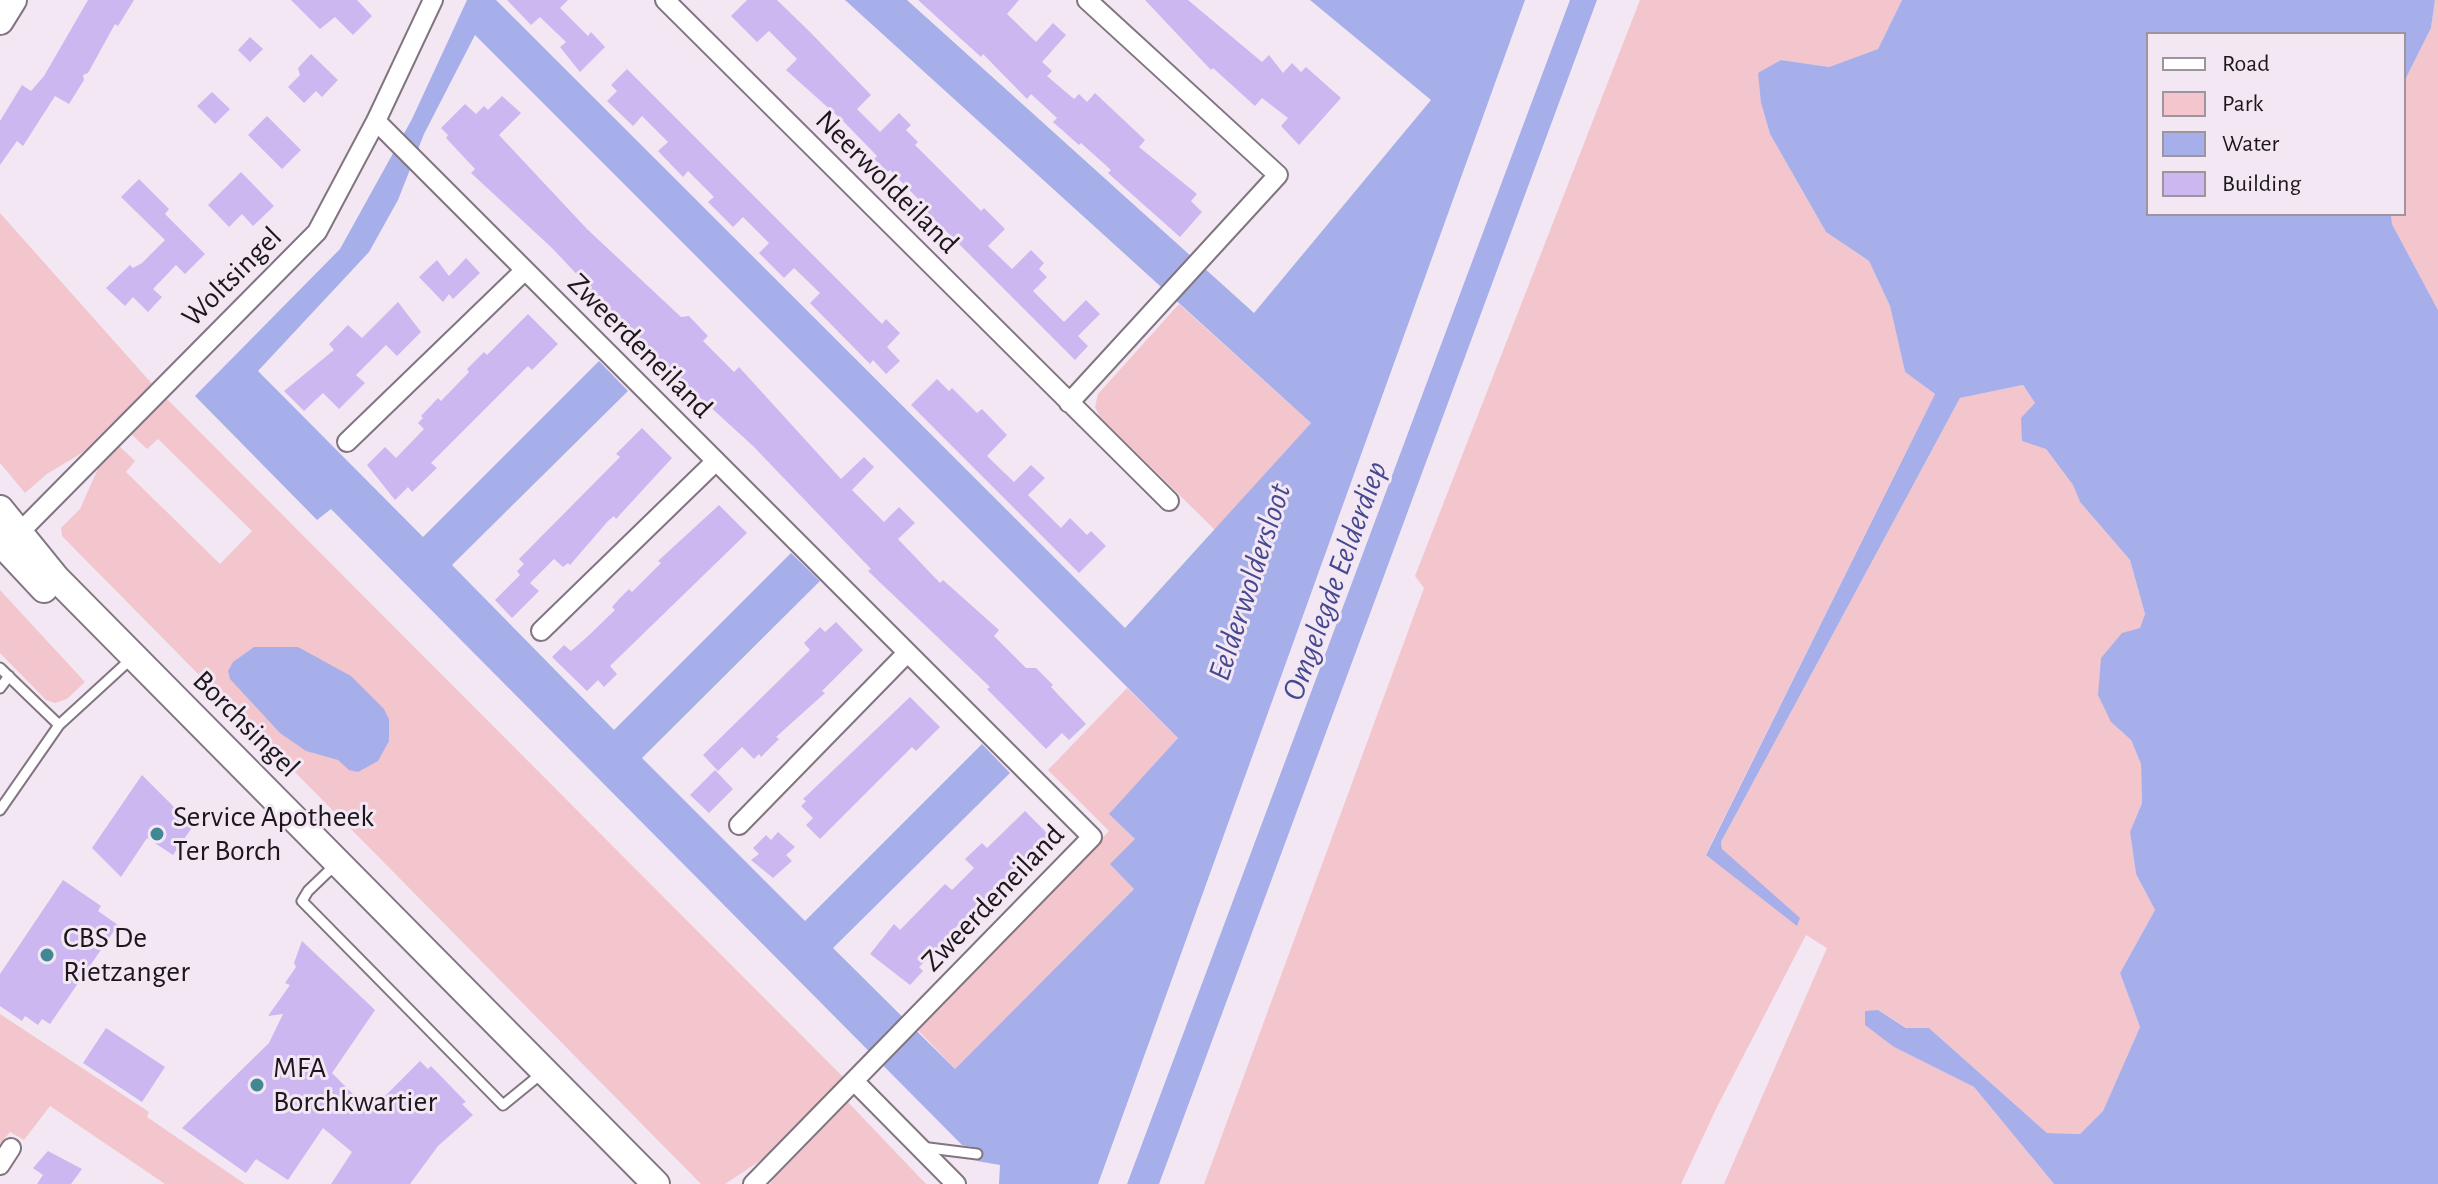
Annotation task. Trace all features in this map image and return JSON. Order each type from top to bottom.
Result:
[{"type":"main road","points":[[0,21],[13,0]]},
{"type":"main road","name":"Borchsingel","points":[[0,509],[8,541],[40,560],[128,662],[537,1077],[631,1184]]},
{"type":"main road","name":"Borchsingel","points":[[537,1077],[656,1184]]},
{"type":"street","name":"Woltsingel","points":[[8,541],[317,232],[376,121],[433,0]]},
{"type":"street","name":"Neerwoldeiland","points":[[665,0],[1169,501]]},
{"type":"street","points":[[1069,403],[1278,175],[1087,0]]},
{"type":"street","name":"Zweerdeneiland","points":[[376,121],[1092,837],[753,1184]]},
{"type":"street","name":"Zweerdeneiland","points":[[347,442],[524,271]]},
{"type":"street","name":"Zweerdeneiland","points":[[541,631],[716,461]]},
{"type":"street","points":[[739,825],[907,653]]},
{"type":"street","points":[[854,1081],[956,1184]]},
{"type":"street","points":[[0,1165],[11,1148]]},
{"type":"lane","points":[[0,810],[59,725],[128,662]]},
{"type":"lane","points":[[0,668],[59,725]]},
{"type":"lane","points":[[0,688],[9,676]]},
{"type":"lane","points":[[331,868],[302,901],[491,1094],[503,1105],[537,1077]]},
{"type":"lane","points":[[919,1146],[977,1154]]},
{"type":"green space","points":[[1640,0],[1902,0],[1878,49],[1829,67],[1781,60],[1761,103],[1770,134],[1826,232],[1869,261],[1890,306],[1905,372],[1935,394],[1706,854],[1797,925],[1722,849],[1721,842],[1960,398],[2023,385],[2035,403],[2046,449],[2073,485],[2080,502],[2130,560],[2145,614],[2111,722],[2131,740],[2141,764],[2142,803],[2130,833],[2136,874],[2155,910],[2120,973],[2140,1027],[2103,1111],[2080,1134],[2047,1133],[1929,1028],[1907,1028],[1878,1010],[1894,1047],[1974,1087],[2054,1184],[1724,1184],[1827,948],[1806,935],[1681,1184],[1204,1184],[1424,588],[1415,576]]},
{"type":"green space","points":[[2435,0],[2438,0],[2438,310],[2392,224],[2391,216],[2406,216],[2406,78],[2431,28]]},
{"type":"green space","points":[[0,213],[154,386],[95,445],[47,474],[25,493],[0,463]]},
{"type":"green space","points":[[1179,304],[1311,423],[1215,530],[1100,417],[1095,407],[1098,394]]},
{"type":"green space","points":[[165,397],[845,1079],[772,1153],[725,1184],[701,1184],[62,536],[61,528],[80,509],[100,464],[118,445],[135,461],[126,472],[220,564],[252,531],[158,439],[147,449],[130,433]]},
{"type":"green space","points":[[0,590],[85,682],[67,699],[55,703],[46,700],[0,653]]},
{"type":"green space","points":[[1127,688],[1178,738],[1110,814],[1135,839],[1135,888],[955,1069],[917,1029],[1109,831],[1048,770]]},
{"type":"green space","points":[[0,1014],[149,1112],[147,1117],[245,1184],[165,1184],[50,1106],[24,1140],[10,1132],[0,1144]]},
{"type":"green space","points":[[845,1099],[926,1184],[770,1184],[782,1163]]},
{"type":"water","name":"Eelderwoldersloot","points":[[467,0],[496,0],[1125,628],[1311,423],[845,0],[907,0],[1254,313],[1431,100],[1310,0],[1525,0],[1098,1184],[999,1184],[1000,1165],[977,1161],[977,1148],[962,1145],[331,509],[317,520],[195,396],[340,249],[412,119]],"holes":[[[475,35],[1178,738],[1109,814],[1135,839],[1110,864],[1134,889],[955,1069],[833,948],[1010,773],[982,744],[805,921],[642,758],[820,581],[791,553],[614,730],[452,565],[628,391],[599,361],[423,537],[258,371],[369,252],[398,200],[424,134]]]},
{"type":"water","points":[[1570,0],[1597,0],[1159,1184],[1127,1184]]},
{"type":"water","points":[[1902,0],[2435,0],[2431,28],[2406,78],[2406,32],[2146,32],[2146,216],[2391,216],[2392,224],[2438,310],[2438,1184],[2054,1184],[1974,1087],[1894,1047],[1865,1025],[1865,1011],[1878,1010],[1906,1028],[1929,1028],[2047,1133],[2080,1134],[2103,1111],[2140,1027],[2120,973],[2155,910],[2136,874],[2130,832],[2142,803],[2141,764],[2131,740],[2111,722],[2098,695],[2101,658],[2122,633],[2140,628],[2145,614],[2130,560],[2080,502],[2073,485],[2046,449],[2022,441],[2021,418],[2035,403],[2023,385],[1960,398],[1721,842],[1722,849],[1800,918],[1797,926],[1706,855],[1935,394],[1905,372],[1890,306],[1869,261],[1826,232],[1770,134],[1761,103],[1758,73],[1781,60],[1829,67],[1878,49]]},
{"type":"water","points":[[254,647],[298,647],[351,676],[384,709],[389,719],[389,741],[378,761],[358,772],[349,770],[338,760],[306,751],[280,733],[230,679],[228,671],[233,662]]},
{"type":"building","points":[[88,0],[134,0],[118,26],[115,24],[88,73],[83,75],[84,80],[69,104],[55,96],[23,146],[17,141],[0,165],[0,121],[22,85],[31,91],[44,76]]},
{"type":"building","points":[[291,0],[357,0],[372,16],[353,35],[335,17],[320,29]]},
{"type":"building","points":[[507,0],[568,0],[560,8],[588,36],[591,32],[605,47],[580,72],[560,47],[566,42],[540,17],[531,25]]},
{"type":"building","points":[[747,0],[777,0],[810,32],[871,95],[857,109],[880,132],[899,113],[911,125],[906,130],[918,142],[915,145],[981,211],[984,208],[1005,229],[988,246],[1012,269],[1031,250],[1044,263],[1039,269],[1047,277],[1033,291],[1064,322],[1086,300],[1100,314],[1078,336],[1088,346],[1075,360],[919,204],[921,202],[890,170],[888,172],[874,159],[877,156],[844,122],[786,70],[797,59],[769,31],[757,42],[731,16]]},
{"type":"building","points":[[918,0],[1019,0],[1007,14],[1036,42],[1053,23],[1066,35],[1042,62],[1052,71],[1047,76],[1074,99],[1079,94],[1087,102],[1095,93],[1145,140],[1139,147],[1197,194],[1191,201],[1202,212],[1180,237],[1108,173],[1111,170],[1053,122],[1057,118],[1031,94],[1027,99],[983,54],[981,57]]},
{"type":"building","points":[[1145,0],[1188,0],[1262,62],[1269,55],[1283,73],[1292,63],[1301,72],[1306,67],[1341,98],[1299,145],[1281,126],[1288,118],[1262,98],[1255,106],[1213,68],[1211,70]]},
{"type":"building","points":[[250,37],[263,49],[250,62],[238,50]]},
{"type":"building","points":[[311,54],[338,80],[322,97],[316,91],[304,103],[288,87],[300,75],[298,68]]},
{"type":"building","points":[[627,69],[882,324],[886,319],[900,333],[887,347],[900,361],[886,374],[873,360],[870,364],[810,303],[820,293],[794,268],[784,278],[759,253],[769,243],[743,217],[733,227],[708,202],[714,197],[688,171],[683,177],[658,151],[668,142],[642,116],[633,126],[607,101],[617,91],[611,85]]},
{"type":"building","points":[[212,92],[230,109],[215,124],[197,106]]},
{"type":"building","points":[[502,96],[521,113],[499,135],[587,229],[681,317],[689,316],[708,336],[703,341],[734,372],[739,367],[841,479],[864,457],[874,467],[852,490],[884,522],[899,507],[915,523],[898,539],[940,583],[943,580],[999,630],[994,636],[1026,668],[1036,668],[1086,724],[1069,740],[1062,733],[1046,749],[987,689],[990,687],[868,571],[871,569],[753,446],[649,351],[552,248],[471,173],[475,169],[446,138],[448,135],[441,128],[465,104],[476,114],[484,106],[488,110]]},
{"type":"building","points":[[267,116],[301,150],[282,169],[248,135]]},
{"type":"building","points":[[241,172],[274,206],[253,226],[242,214],[229,227],[208,205]]},
{"type":"building","points":[[139,179],[169,209],[165,214],[205,254],[185,274],[176,265],[153,289],[162,297],[148,312],[133,297],[125,306],[106,288],[130,265],[133,268],[142,263],[165,240],[121,197]]},
{"type":"building","points":[[466,258],[480,273],[453,299],[449,294],[443,302],[419,277],[437,260],[449,276]]},
{"type":"building","points":[[398,302],[421,332],[397,356],[386,345],[356,375],[365,383],[339,409],[323,393],[304,411],[284,391],[334,350],[329,344],[348,325],[362,338]]},
{"type":"building","points":[[528,314],[558,344],[532,370],[528,366],[431,463],[437,468],[412,492],[408,487],[395,500],[367,465],[385,447],[396,458],[424,429],[418,423],[423,418],[421,416],[438,398],[441,401],[484,352],[487,355]]},
{"type":"building","points":[[937,379],[949,391],[952,388],[977,413],[982,409],[1007,435],[987,456],[1014,482],[1031,465],[1045,478],[1028,495],[1061,528],[1070,518],[1087,535],[1091,531],[1106,546],[1079,573],[911,405]]},
{"type":"building","points":[[642,428],[672,458],[616,519],[614,516],[608,521],[570,565],[568,563],[563,567],[554,559],[530,583],[539,591],[512,618],[495,600],[520,575],[517,571],[524,564],[519,559],[620,457],[616,454]]},
{"type":"building","points":[[719,505],[747,533],[610,666],[617,674],[604,687],[598,680],[587,691],[552,657],[564,645],[571,651],[587,637],[615,610],[612,607],[629,589],[632,592],[661,563],[658,561]]},
{"type":"building","points":[[836,622],[863,650],[822,691],[825,693],[776,737],[779,739],[761,757],[759,754],[754,759],[742,747],[718,771],[703,755],[810,650],[804,643],[820,627],[825,632]]},
{"type":"building","points":[[910,697],[940,727],[916,751],[912,747],[820,839],[806,825],[813,818],[801,806],[806,801],[803,799]]},
{"type":"building","points":[[715,770],[733,789],[709,813],[690,795]]},
{"type":"building","points":[[142,775],[193,826],[173,855],[147,838],[121,877],[92,848]]},
{"type":"building","points":[[1025,811],[1049,835],[949,934],[951,936],[919,967],[923,971],[910,985],[870,954],[894,924],[900,930],[945,884],[952,890],[974,868],[965,859],[982,843],[987,848]]},
{"type":"building","points":[[778,832],[795,847],[786,855],[792,861],[773,878],[751,860],[759,854],[753,848],[766,835],[771,840]]},
{"type":"building","points":[[63,880],[101,906],[98,911],[118,925],[50,1024],[42,1019],[38,1025],[25,1016],[22,1021],[0,1006],[0,974]]},
{"type":"building","points":[[302,941],[375,1010],[332,1073],[370,1111],[420,1061],[428,1069],[431,1066],[466,1102],[462,1104],[473,1115],[438,1146],[410,1184],[331,1184],[352,1152],[323,1128],[288,1180],[256,1159],[246,1173],[182,1128],[269,1043],[283,1014],[268,1016],[290,985],[285,983],[296,967],[294,963]]},
{"type":"building","points":[[106,1028],[165,1067],[142,1102],[83,1063]]},
{"type":"building","points":[[48,1151],[82,1169],[71,1184],[37,1184],[43,1175],[33,1168]]},
{"type":"place","name":"Service Apotheek Ter Borch","points":[[157,834]]},
{"type":"place","name":"CBS De Rietzanger","points":[[47,955]]},
{"type":"place","name":"MFA Borchkwartier","points":[[257,1085]]},
{"type":"water label","name":"Omgelegde Eelderdiep","points":[[1335,581]]}]
